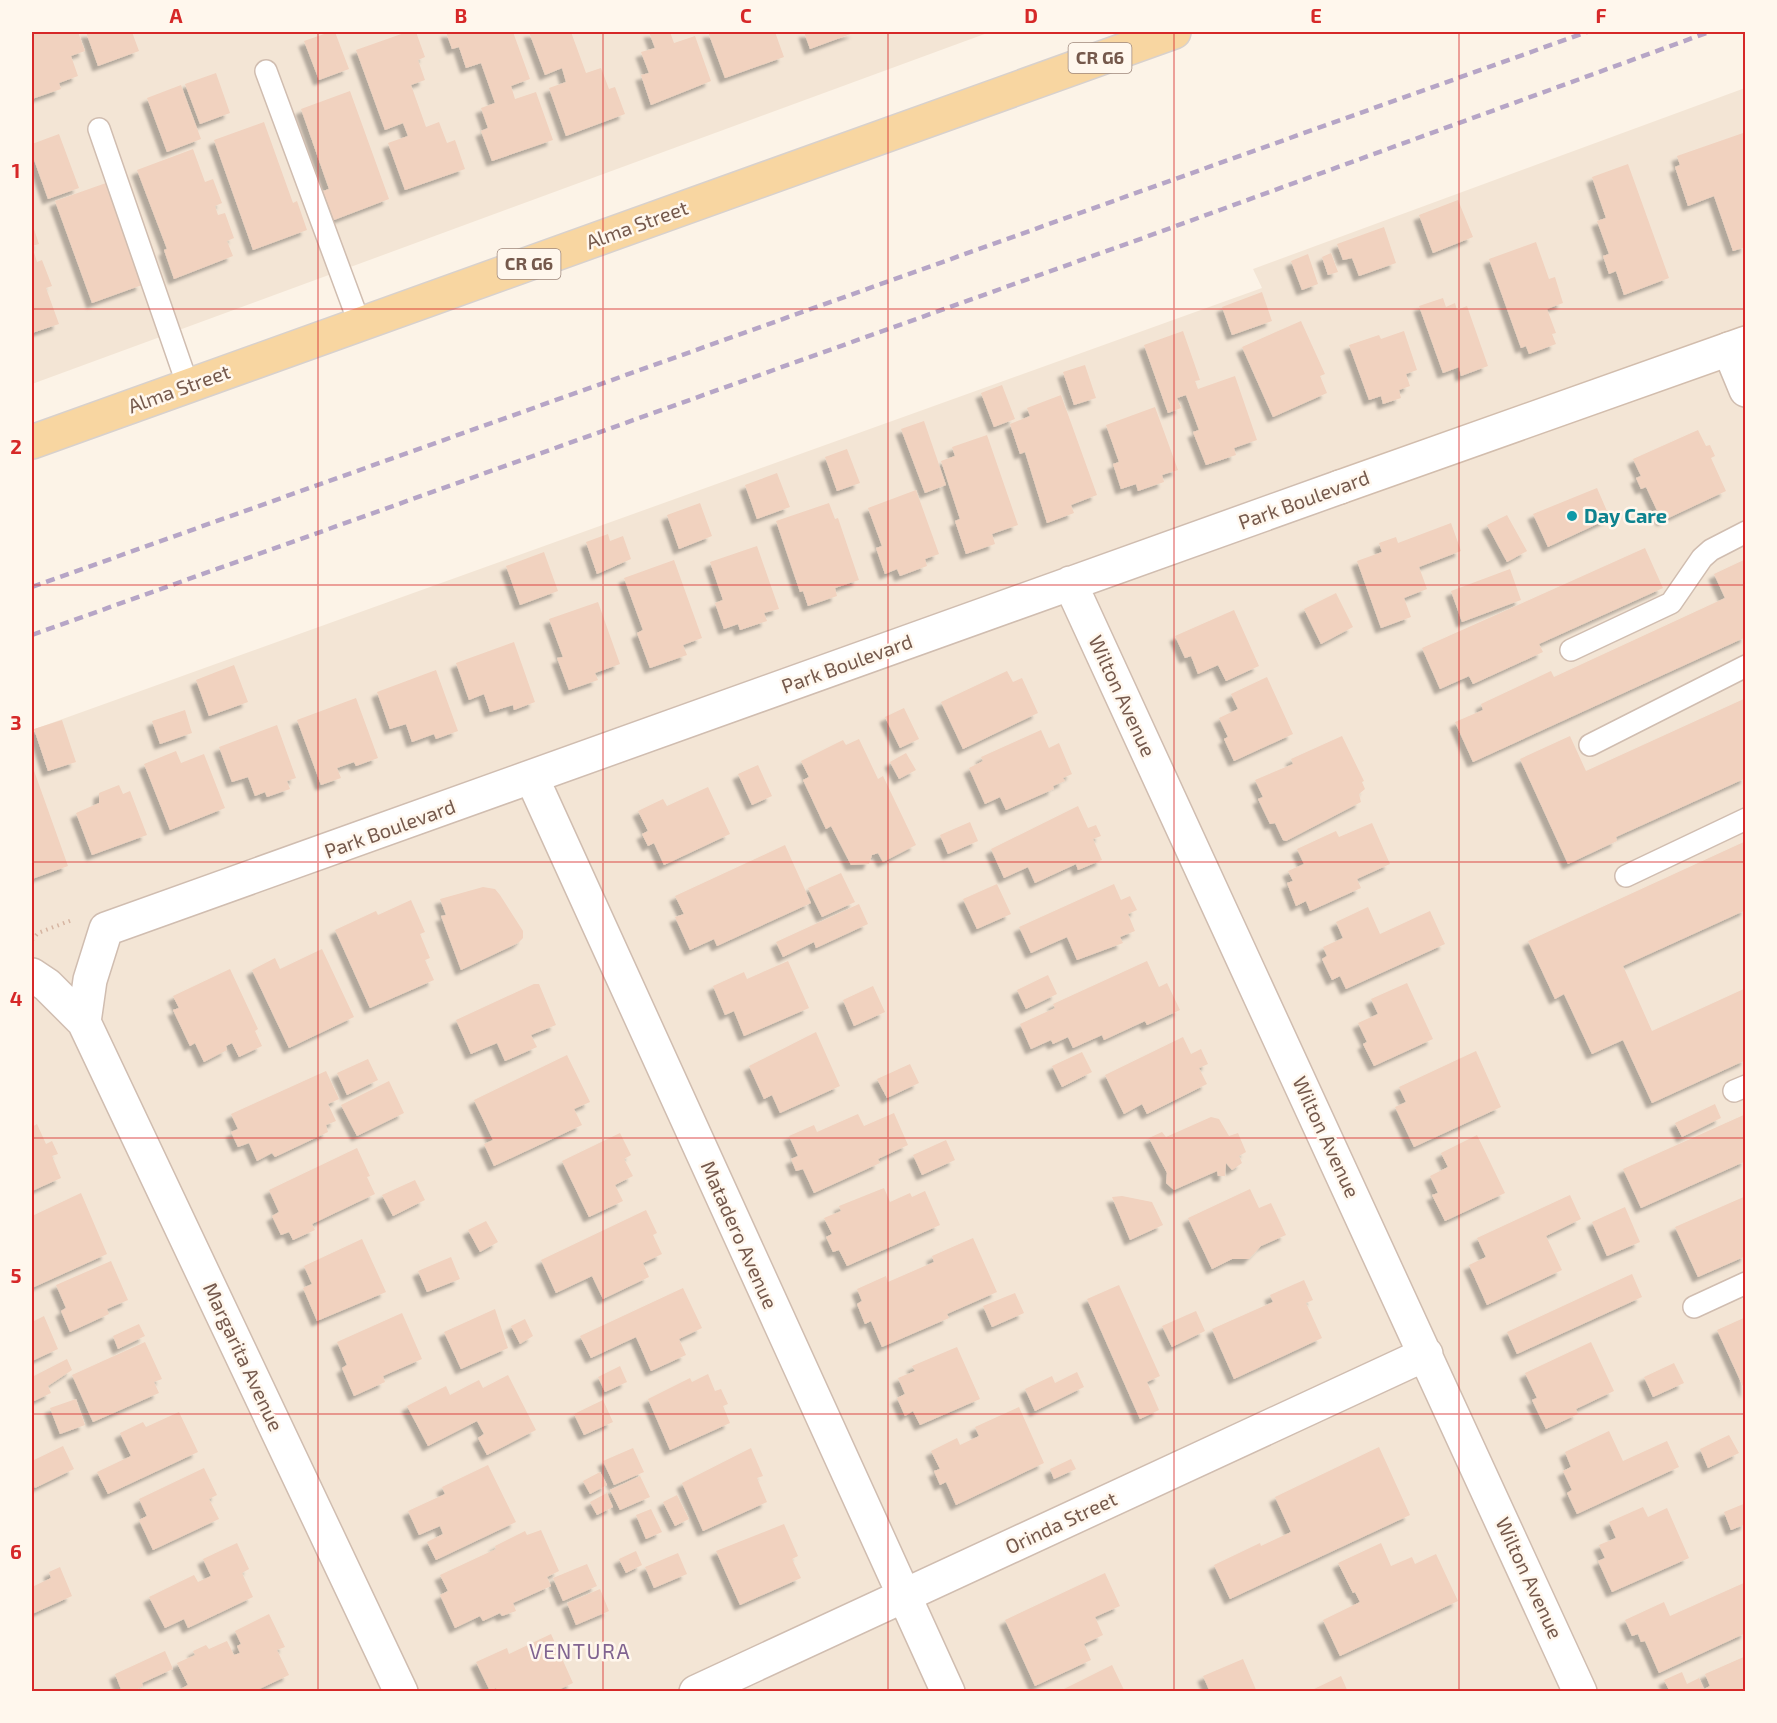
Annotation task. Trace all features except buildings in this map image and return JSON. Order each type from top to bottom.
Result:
[{"type":"main road","name":"Alma Street","points":[[32,442],[1174,32]]},
{"type":"street","points":[[1737,346],[1746,390]]},
{"type":"street","name":"Park Boulevard","points":[[84,1022],[90,980],[106,929],[1737,346]]},
{"type":"street","name":"Wilton Avenue","points":[[1070,583],[1580,1692]]},
{"type":"street","name":"Matadero Avenue","points":[[532,778],[948,1692]]},
{"type":"street","points":[[32,975],[47,985],[84,1022]]},
{"type":"street","name":"Margarita Avenue","points":[[84,1022],[401,1692]]},
{"type":"street","name":"Orinda Street","points":[[696,1692],[1426,1354]]},
{"type":"lane","points":[[266,71],[360,325]]},
{"type":"lane","points":[[99,129],[188,386]]},
{"type":"lane","points":[[1571,650],[1671,603],[1702,558],[1746,532]]},
{"type":"lane","points":[[1590,745],[1746,666]]},
{"type":"lane","points":[[1626,876],[1746,819]]},
{"type":"lane","points":[[1694,1307],[1746,1282]]},
{"type":"shaded area","points":[[32,32],[990,32],[32,384]]},
{"type":"shaded area","points":[[1745,88],[1745,1691],[32,1692],[32,730],[1262,288],[1253,269]]},
{"type":"railway","points":[[32,587],[1587,32]]},
{"type":"railway","points":[[32,635],[1143,238],[1709,32]]},
{"type":"place","name":"Day Care","points":[[1572,516]]},
{"type":"district","name":"VENTURA","points":[[580,1652]]}]
